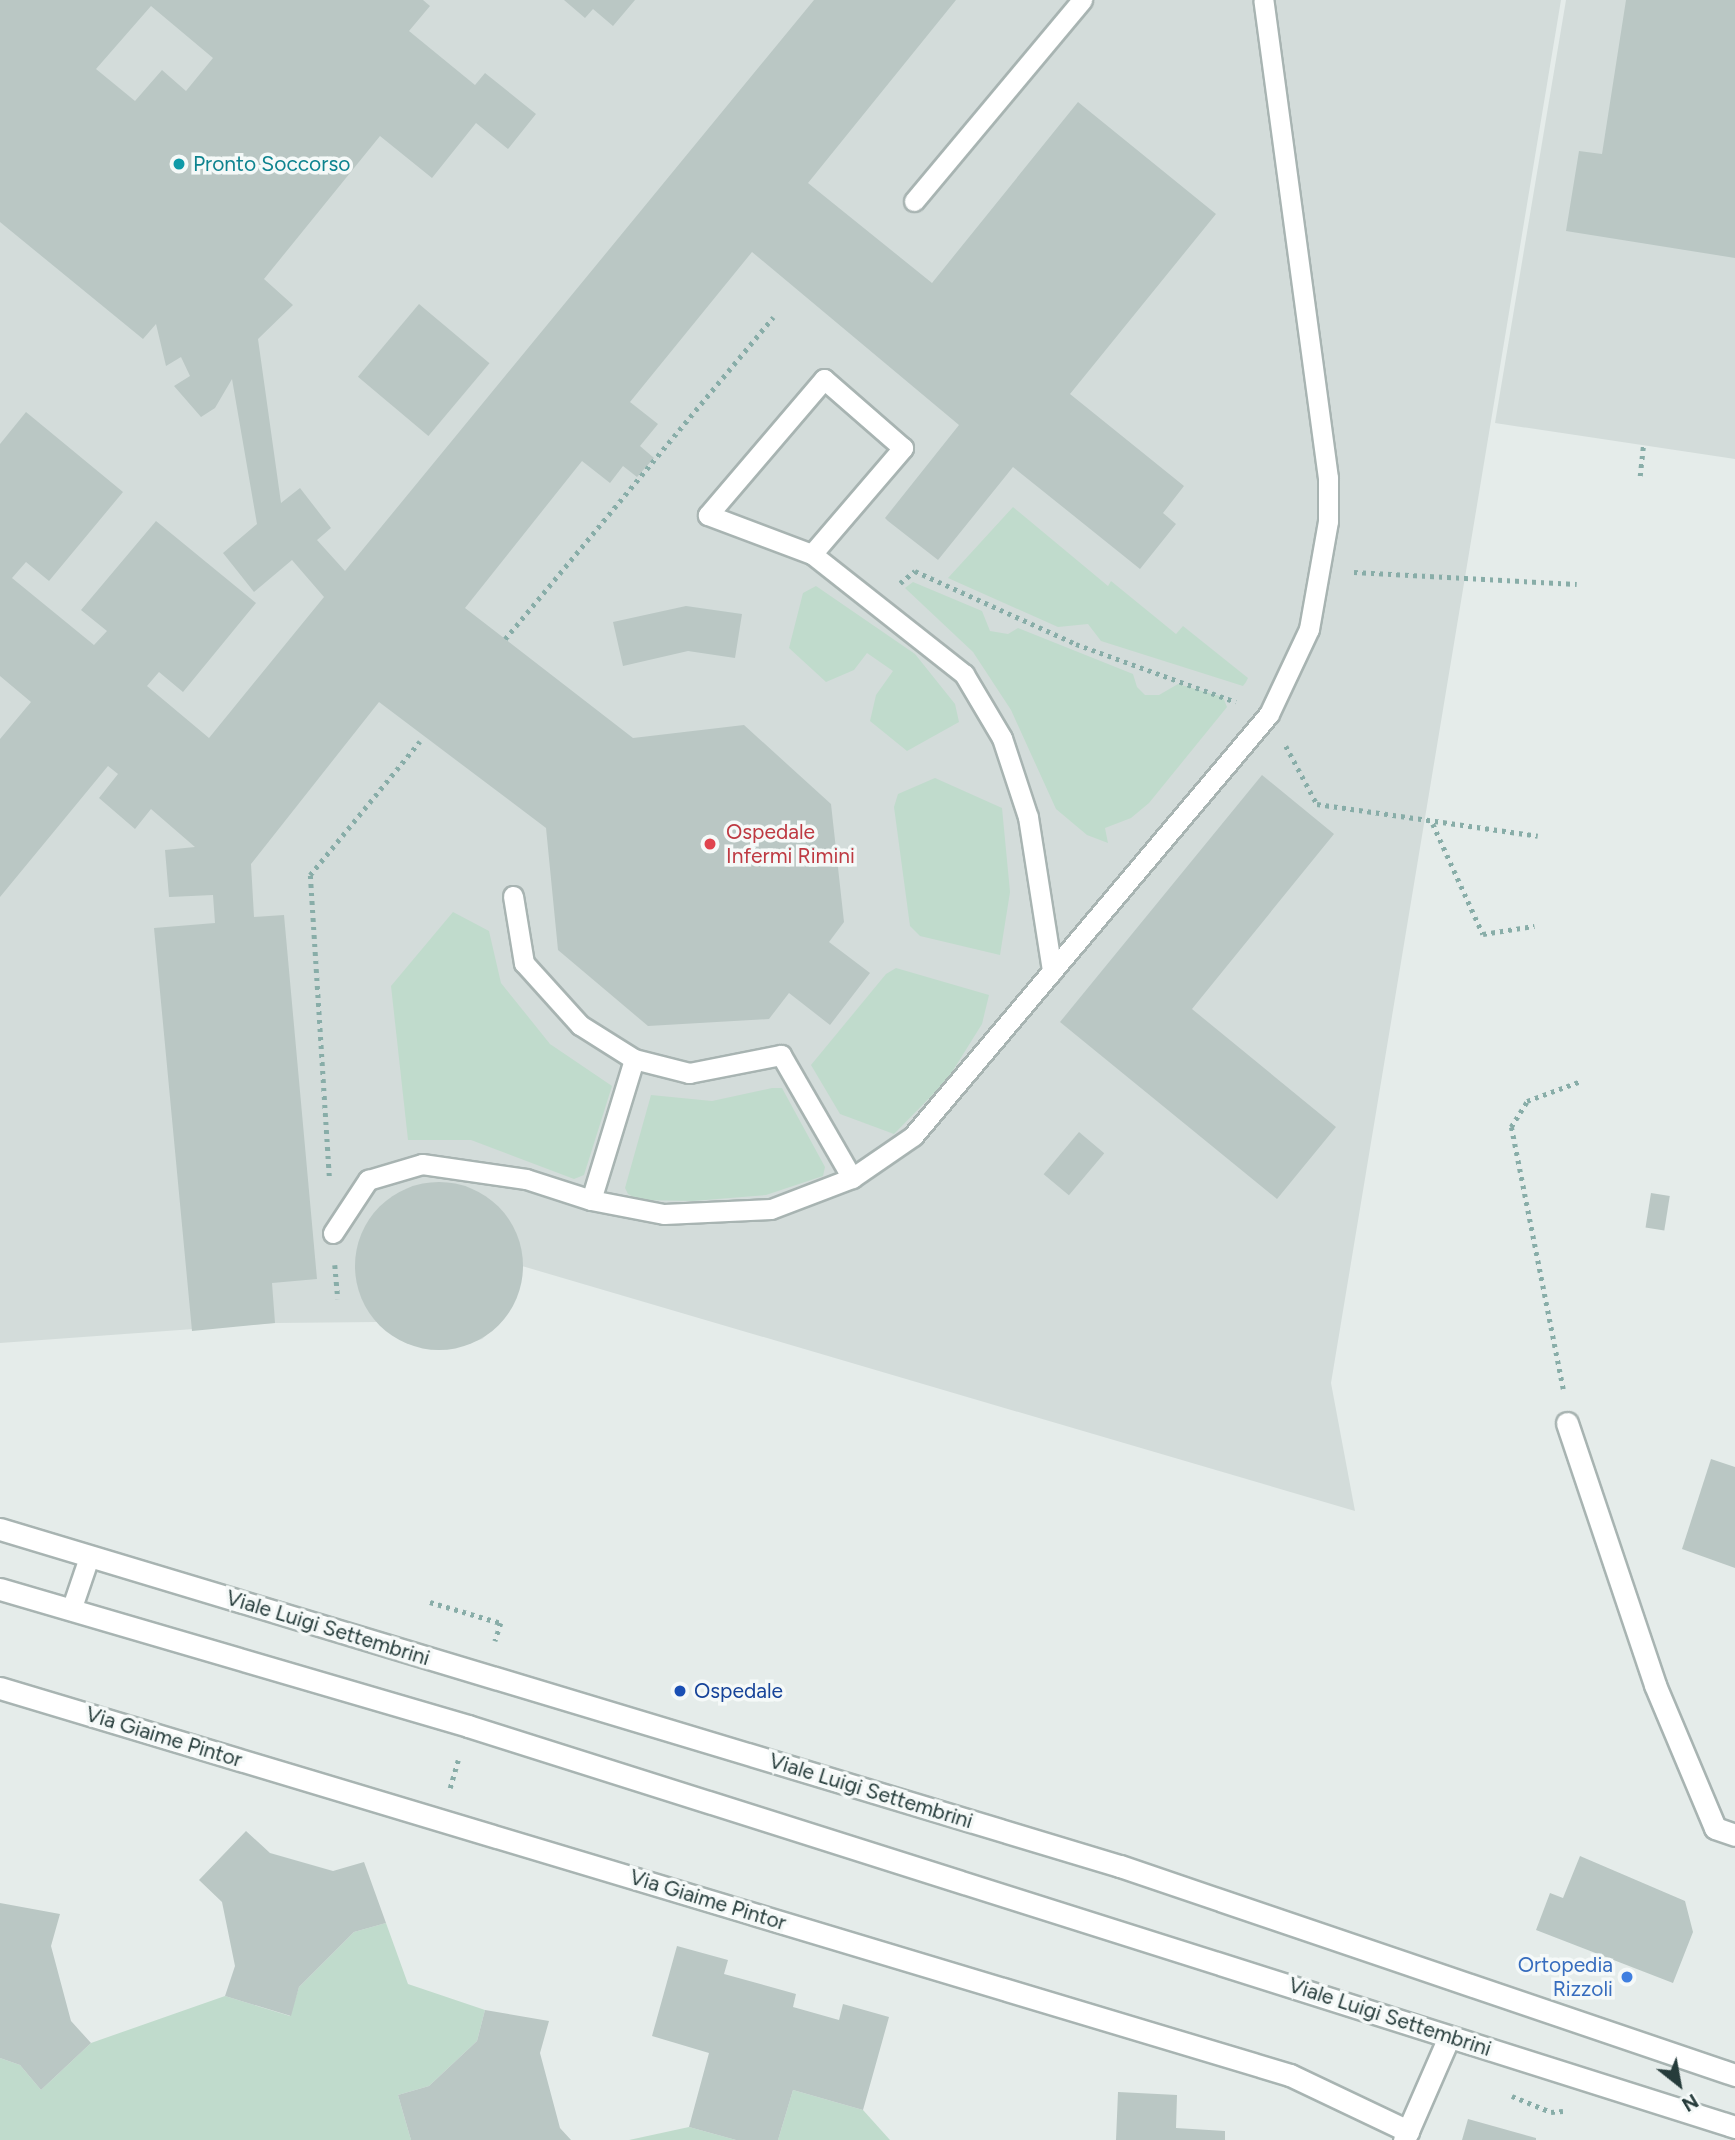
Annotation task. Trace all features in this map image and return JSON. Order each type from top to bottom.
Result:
[{"type":"main road","points":[[1567,1423],[1655,1685],[1725,1832]]},
{"type":"main road","name":"Viale Luigi Settembrini","points":[[0,1529],[1120,1866],[1735,2075]]},
{"type":"main road","name":"Viale Luigi Settembrini","points":[[0,1589],[482,1731],[1735,2127]]},
{"type":"main road","name":"Via Giaime Pintor","points":[[0,1688],[1290,2075],[1406,2136]]},
{"type":"main road","points":[[1406,2136],[1449,2037]]},
{"type":"lane","points":[[915,201],[1082,0]]},
{"type":"lane","points":[[333,1233],[369,1181],[422,1164],[526,1180],[591,1200],[664,1214],[771,1209],[852,1178],[913,1136],[1269,714],[1309,629],[1328,521],[1328,478],[1263,0]]},
{"type":"lane","points":[[812,554],[903,448],[824,379],[708,514],[812,554],[878,602],[964,674],[1002,738],[1028,817],[1052,971]]},
{"type":"lane","points":[[513,896],[524,962],[580,1025],[634,1059],[689,1073],[781,1055],[852,1178]]},
{"type":"lane","points":[[591,1200],[634,1059]]},
{"type":"lane","points":[[71,1610],[89,1557]]},
{"type":"path","points":[[505,639],[773,317]]},
{"type":"path","points":[[1640,476],[1643,445]]},
{"type":"path","points":[[1321,570],[1577,584]]},
{"type":"path","points":[[878,602],[915,571],[1076,644],[1269,714],[1317,804],[1433,824],[1538,836]]},
{"type":"path","points":[[333,1233],[310,875],[420,741]]},
{"type":"path","points":[[1433,824],[1483,934],[1534,926]]},
{"type":"path","points":[[1567,1423],[1511,1127],[1527,1101],[1581,1081]]},
{"type":"path","points":[[430,1602],[501,1623]]},
{"type":"path","points":[[448,1794],[458,1760]]},
{"type":"shaded area","name":"Ospedale Infermi Rimini","points":[[0,0],[1561,0],[1331,1383],[1355,1511],[522,1266],[518,1292],[502,1321],[482,1339],[452,1348],[437,1350],[404,1342],[377,1322],[275,1323],[0,1343]]},
{"type":"shaded area","points":[[1566,0],[1735,0],[1735,459],[1495,423]]},
{"type":"green space","points":[[1013,507],[1108,586],[1111,581],[1176,634],[1183,626],[1248,678],[1243,686],[1101,641],[1088,624],[1058,627],[948,578]]},
{"type":"green space","points":[[913,582],[982,611],[990,631],[1008,634],[1018,628],[1133,674],[1137,687],[1145,695],[1159,695],[1178,684],[1223,697],[1227,707],[1149,803],[1131,818],[1105,828],[1108,843],[1087,835],[1056,809],[1011,710],[973,652],[905,588]]},
{"type":"green space","points":[[816,586],[915,654],[955,704],[959,722],[907,751],[870,721],[876,695],[893,671],[867,653],[854,670],[826,682],[789,648],[803,593]]},
{"type":"green space","points":[[935,778],[1002,808],[1010,892],[1000,955],[920,936],[910,926],[894,807],[898,794]]},
{"type":"green space","points":[[453,912],[489,931],[501,983],[550,1044],[612,1086],[584,1175],[574,1179],[471,1140],[408,1140],[391,986]]},
{"type":"green space","points":[[896,968],[989,995],[982,1024],[947,1080],[894,1134],[840,1114],[811,1065],[886,974]]},
{"type":"green space","points":[[782,1088],[825,1167],[823,1176],[766,1195],[693,1201],[639,1200],[628,1194],[625,1188],[651,1095],[712,1101]]},
{"type":"green space","points":[[386,1923],[408,1984],[485,2010],[477,2041],[429,2086],[398,2095],[411,2140],[0,2140],[0,2058],[20,2065],[41,2090],[91,2043],[225,1996],[290,2016],[299,1987],[354,1932]]},
{"type":"green space","points":[[793,2090],[863,2110],[890,2140],[778,2140]]},
{"type":"green space","points":[[689,2127],[736,2140],[629,2140]]},
{"type":"building","points":[[0,0],[423,0],[430,6],[409,31],[475,85],[485,73],[536,114],[508,149],[476,123],[432,178],[380,136],[264,279],[293,305],[258,339],[281,503],[300,488],[331,528],[317,540],[345,571],[814,0],[956,0],[808,183],[932,283],[1078,102],[1216,214],[1070,394],[1184,486],[1163,513],[1176,524],[1140,569],[1013,467],[938,560],[888,521],[885,518],[959,425],[752,252],[630,402],[658,424],[640,446],[654,458],[637,477],[623,466],[610,483],[582,461],[465,608],[633,738],[744,725],[831,804],[844,922],[829,942],[870,973],[830,1025],[789,993],[769,1019],[648,1026],[558,950],[546,828],[379,702],[251,864],[254,917],[284,915],[317,1279],[272,1283],[275,1323],[192,1331],[154,928],[215,923],[213,895],[169,897],[165,850],[195,847],[151,809],[135,829],[99,798],[118,774],[108,766],[0,897],[0,739],[31,702],[0,676],[0,444],[26,412],[123,492],[49,581],[26,562],[12,578],[94,645],[107,631],[81,610],[156,521],[256,603],[183,692],[159,672],[147,686],[209,738],[324,597],[292,560],[254,592],[223,553],[257,524],[232,379],[215,408],[201,417],[174,386],[190,376],[181,357],[166,366],[156,324],[143,339],[0,222]],"holes":[[[151,6],[213,58],[186,91],[162,70],[135,101],[96,69]]]},
{"type":"building","points":[[564,0],[635,0],[613,26],[593,9],[585,18]]},
{"type":"building","points":[[1626,0],[1735,0],[1735,258],[1566,231],[1579,151],[1602,154]]},
{"type":"building","points":[[419,304],[489,363],[428,436],[358,377]]},
{"type":"building","points":[[686,606],[742,614],[735,658],[688,651],[623,666],[613,622]]},
{"type":"building","points":[[1262,775],[1334,834],[1192,1009],[1336,1127],[1277,1199],[1060,1022]]},
{"type":"building","points":[[1079,1132],[1104,1153],[1069,1195],[1044,1174]]},
{"type":"building","points":[[439,1182],[471,1189],[498,1207],[516,1234],[523,1266],[516,1298],[498,1325],[471,1343],[439,1350],[407,1343],[380,1325],[362,1298],[355,1266],[362,1234],[380,1207],[407,1189]]},
{"type":"building","points":[[1651,1193],[1670,1196],[1664,1231],[1646,1228]]},
{"type":"building","points":[[1711,1459],[1735,1467],[1735,1568],[1682,1549]]},
{"type":"building","points":[[246,1831],[270,1853],[333,1871],[364,1862],[386,1923],[354,1932],[299,1987],[291,2016],[225,1996],[235,1966],[222,1902],[199,1880]]},
{"type":"building","points":[[1580,1856],[1685,1901],[1693,1932],[1673,1983],[1536,1930],[1550,1893],[1563,1898]]},
{"type":"building","points":[[0,1903],[60,1914],[51,1946],[71,2021],[91,2043],[41,2090],[20,2065],[0,2058]]},
{"type":"building","points":[[677,1946],[728,1960],[724,1974],[796,1994],[793,2007],[839,2020],[843,2004],[889,2017],[863,2110],[793,2090],[778,2140],[736,2140],[689,2127],[709,2053],[652,2036]]},
{"type":"building","points":[[485,2010],[549,2021],[540,2053],[560,2128],[571,2140],[411,2140],[398,2095],[429,2086],[477,2041]]},
{"type":"building","points":[[1118,2092],[1177,2095],[1176,2128],[1225,2131],[1225,2140],[1116,2140]]},
{"type":"building","points":[[1468,2119],[1536,2138],[1536,2140],[1462,2140]]},
{"type":"place","name":"Pronto Soccorso","points":[[179,164]]},
{"type":"place","name":"Ospedale Infermi Rimini","points":[[710,844]]},
{"type":"place","name":"Ospedale","points":[[680,1691]]},
{"type":"place","name":"Ortopedia Rizzoli","points":[[1627,1977]]}]
